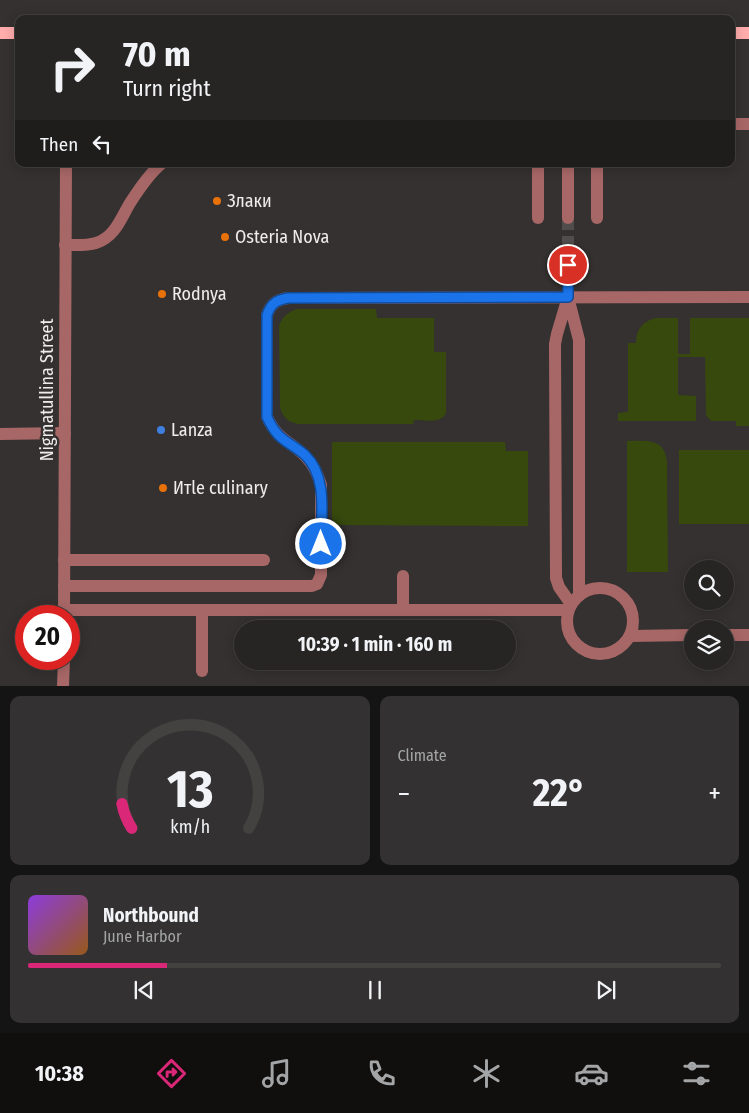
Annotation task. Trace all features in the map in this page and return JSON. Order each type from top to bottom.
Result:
[{"type":"main road","points":[[0,33],[15,33]]},
{"type":"main road","points":[[735,33],[749,33]]},
{"type":"street","points":[[735,124],[749,124]]},
{"type":"street","name":"Nigmatullina Street","points":[[64,605],[66,167]]},
{"type":"street","points":[[65,245],[96,243],[109,236],[143,184],[159,167]]},
{"type":"street","points":[[538,167],[538,218]]},
{"type":"street","points":[[568,167],[568,218]]},
{"type":"street","points":[[597,167],[597,218]]},
{"type":"street","points":[[80,613],[202,610],[403,610],[573,602],[586,590],[601,587],[616,591],[622,596],[631,610],[633,618],[630,636],[625,643],[612,652],[603,654],[587,652],[579,648],[569,634],[567,626],[573,602],[579,340],[568,297],[568,265]]},
{"type":"street","points":[[568,297],[555,344],[556,578],[559,587],[573,602]]},
{"type":"street","points":[[64,586],[312,586],[320,580],[321,485],[318,474],[306,456],[281,439],[267,417],[267,315],[273,303],[279,299],[749,297]]},
{"type":"street","points":[[0,434],[65,433]]},
{"type":"street","points":[[64,560],[264,560]]},
{"type":"street","points":[[403,576],[403,610]]},
{"type":"street","points":[[202,610],[202,671]]},
{"type":"street","points":[[630,636],[684,635]]},
{"type":"street","points":[[734,635],[749,635]]},
{"type":"street","points":[[64,670],[64,686]]},
{"type":"green space","points":[[297,309],[376,309],[377,318],[434,318],[434,352],[446,352],[446,413],[444,416],[432,421],[414,420],[413,424],[298,424],[288,420],[282,414],[280,407],[279,326],[286,315]]},
{"type":"green space","points":[[656,318],[678,318],[678,354],[690,354],[690,318],[749,318],[749,426],[736,426],[736,421],[711,421],[706,415],[705,357],[678,357],[678,395],[696,396],[696,421],[618,421],[618,413],[628,412],[628,343],[636,343],[637,334],[641,326],[647,321]]},
{"type":"green space","points":[[627,441],[653,442],[662,448],[665,454],[667,462],[668,572],[627,572]]},
{"type":"green space","points":[[332,442],[505,442],[506,451],[528,451],[528,526],[336,525],[332,519]]},
{"type":"green space","points":[[679,450],[749,450],[749,524],[679,524]]},
{"type":"tunnel","points":[[568,218],[568,265]]},
{"type":"place","name":"Злаки","points":[[217,201]]},
{"type":"place","name":"Osteria Nova","points":[[225,237]]},
{"type":"place","name":"Rodnya","points":[[162,294]]},
{"type":"place","name":"Lanza","points":[[161,430]]},
{"type":"place","name":"Итle culinary","points":[[163,488]]},
{"type":"route","points":[[321,544],[321,485],[318,474],[306,456],[281,439],[267,417],[267,315],[273,303],[279,299],[288,298],[568,297],[568,265]]}]
